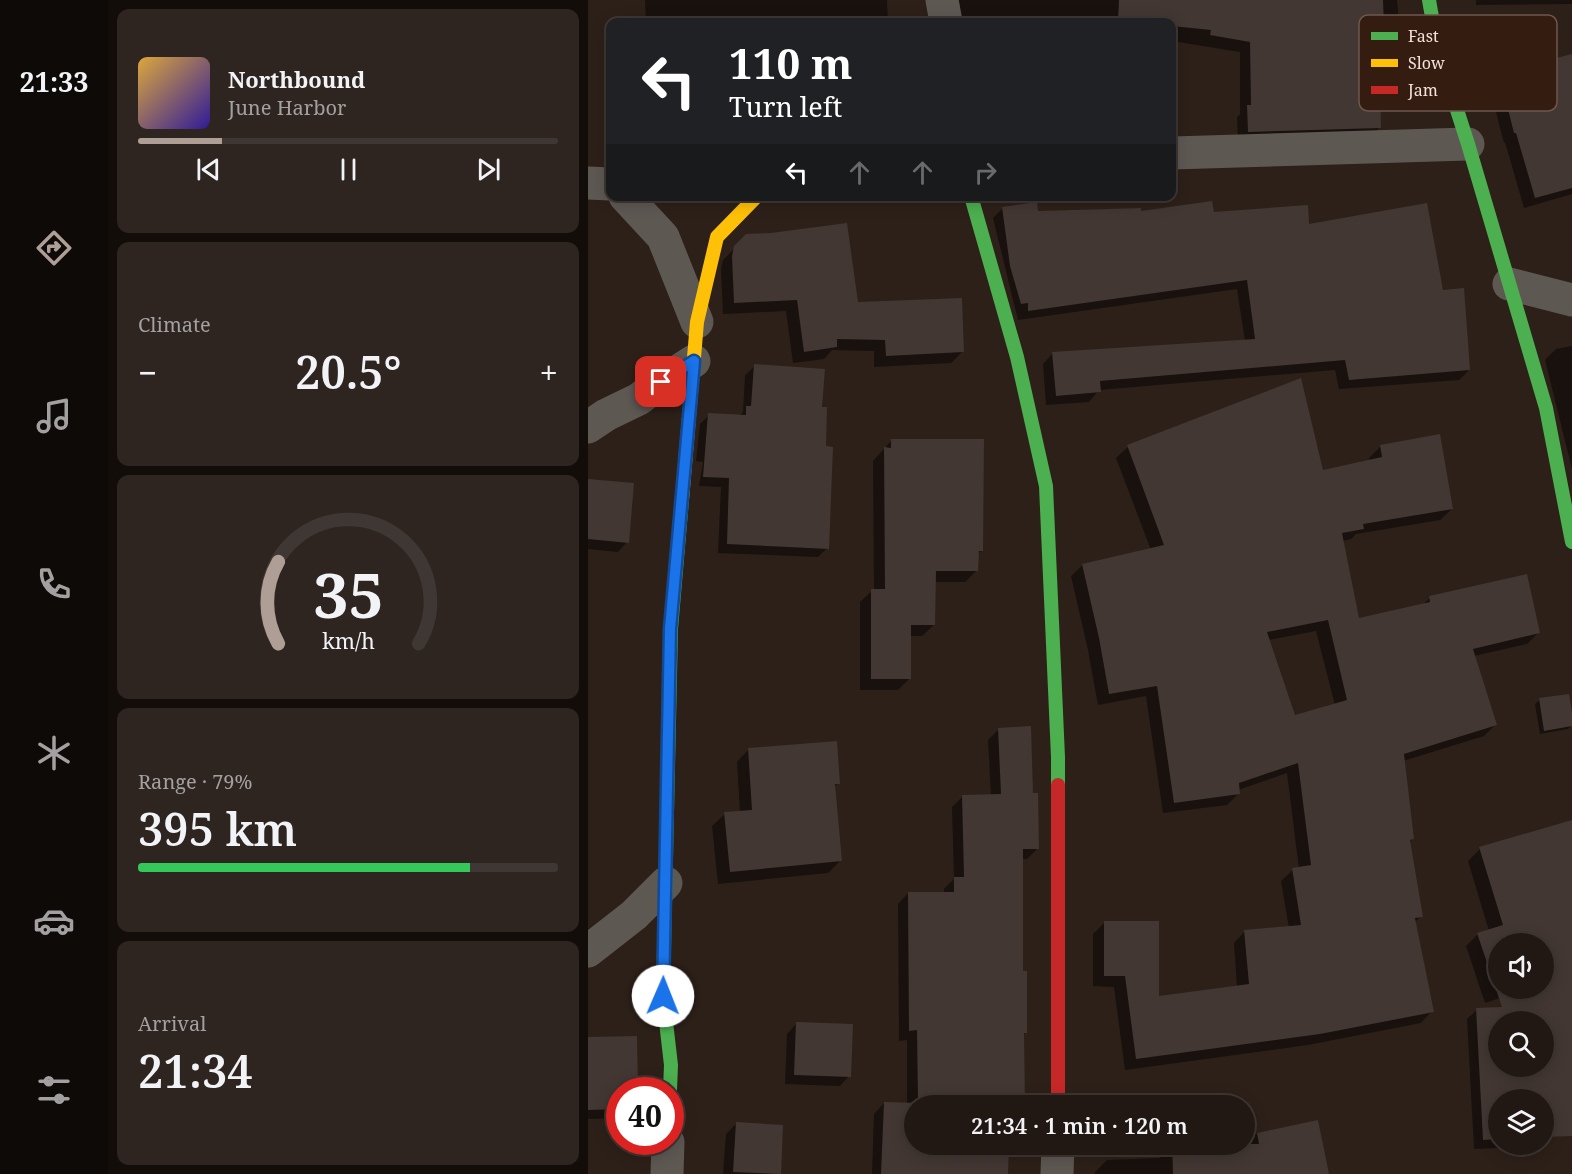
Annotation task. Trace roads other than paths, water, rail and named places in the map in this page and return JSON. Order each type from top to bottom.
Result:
[{"type":"street","points":[[942,0],[945,18]]},
{"type":"street","points":[[1429,0],[1432,15]]},
{"type":"street","points":[[1457,111],[1546,408],[1572,542]]},
{"type":"street","points":[[1176,153],[1468,144]]},
{"type":"street","points":[[588,183],[606,184]]},
{"type":"street","points":[[630,201],[663,237],[697,322]]},
{"type":"street","points":[[671,1077],[663,996],[670,629],[697,322],[717,237],[752,201]]},
{"type":"street","points":[[972,201],[1017,357],[1046,486],[1058,757],[1058,1095]]},
{"type":"street","points":[[1509,284],[1572,300]]},
{"type":"street","points":[[588,427],[606,415],[639,399],[694,361]]},
{"type":"street","points":[[588,951],[634,915],[666,883]]},
{"type":"street","points":[[667,1174],[668,1155]]},
{"type":"street","points":[[1057,1174],[1058,1155]]}]
